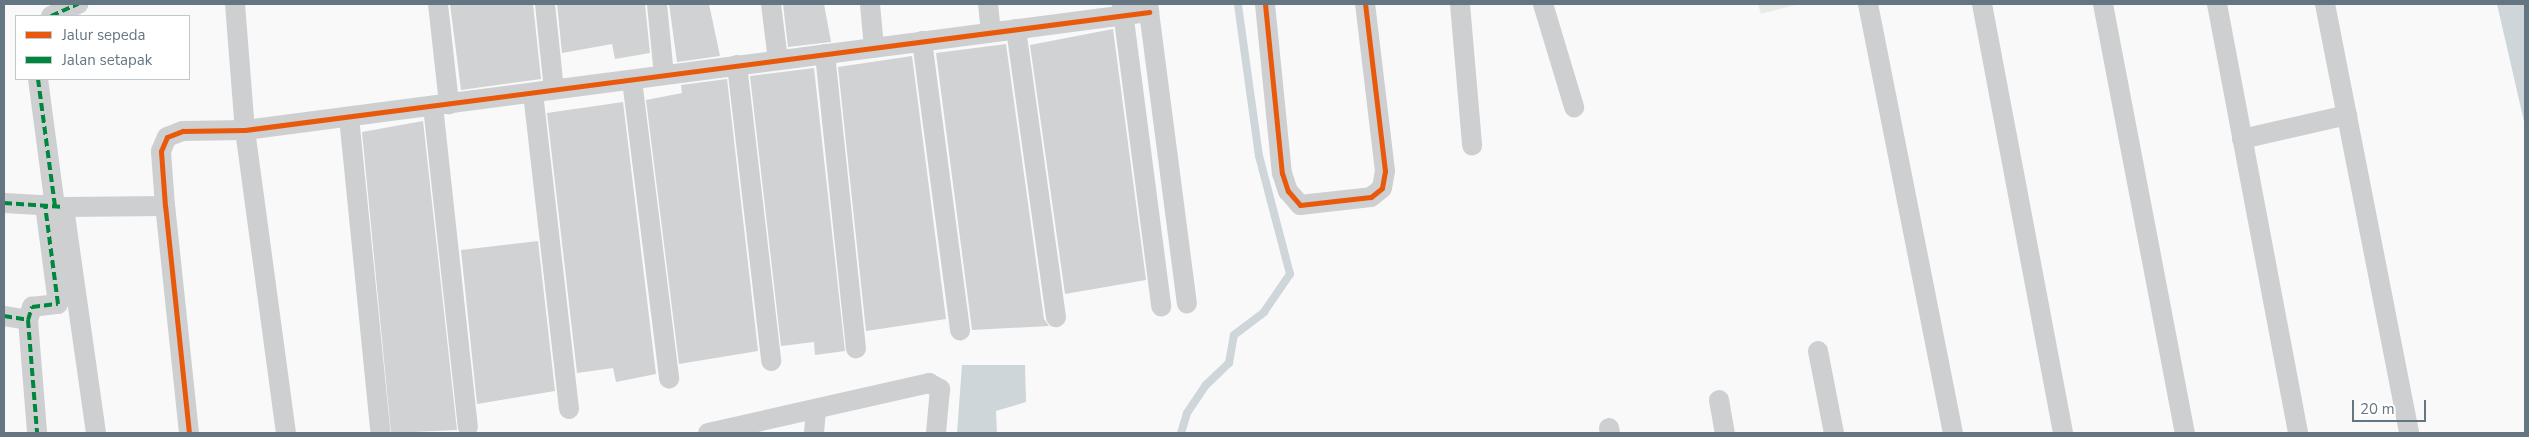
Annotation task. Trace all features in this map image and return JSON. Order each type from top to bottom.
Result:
[{"type":"street","points":[[53,15],[78,4]]},
{"type":"street","points":[[235,4],[245,130],[286,433]]},
{"type":"street","points":[[438,4],[441,105],[468,428]]},
{"type":"street","points":[[545,4],[554,90]]},
{"type":"street","points":[[657,4],[664,75]]},
{"type":"street","points":[[770,4],[778,60]]},
{"type":"street","points":[[870,4],[874,48]]},
{"type":"street","points":[[988,4],[991,32]]},
{"type":"street","points":[[1265,4],[1282,174],[1288,191],[1300,206],[1371,197],[1382,188],[1385,171],[1365,4]]},
{"type":"street","points":[[1460,4],[1472,145]]},
{"type":"street","points":[[1543,4],[1574,107]]},
{"type":"street","points":[[1868,4],[1953,433]]},
{"type":"street","points":[[1982,4],[2062,433]]},
{"type":"street","points":[[2103,4],[2185,433]]},
{"type":"street","points":[[2217,4],[2298,433]]},
{"type":"street","points":[[2325,4],[2409,433]]},
{"type":"street","points":[[189,433],[164,206],[161,151],[167,136],[183,131],[245,130],[349,117],[1016,29],[1123,9],[1149,8],[1187,303]]},
{"type":"street","points":[[1123,9],[1161,306]]},
{"type":"street","points":[[1016,29],[1056,316]]},
{"type":"street","points":[[922,41],[960,331]]},
{"type":"street","points":[[825,54],[856,348]]},
{"type":"street","points":[[737,66],[771,361]]},
{"type":"street","points":[[38,80],[55,206],[96,433]]},
{"type":"street","points":[[632,80],[669,378]]},
{"type":"street","points":[[532,93],[569,410]]},
{"type":"street","points":[[2242,139],[2347,115]]},
{"type":"street","points":[[349,117],[380,430]]},
{"type":"street","points":[[4,202],[55,206],[164,206]]},
{"type":"street","points":[[37,433],[28,320],[32,307],[58,304],[55,206]]},
{"type":"street","points":[[4,316],[28,320]]},
{"type":"street","points":[[1818,351],[1834,433]]},
{"type":"street","points":[[708,433],[936,384],[940,388],[936,433]]},
{"type":"street","points":[[1719,400],[1725,433]]},
{"type":"street","points":[[814,433],[816,410]]},
{"type":"shaded area","points":[[1758,4],[1799,4],[1761,14]]},
{"type":"shaded area","points":[[2497,4],[2525,4],[2525,126]]},
{"type":"shaded area","points":[[962,365],[1025,365],[1026,402],[996,411],[997,433],[957,433]]},
{"type":"building","points":[[450,4],[533,4],[541,79],[461,90]]},
{"type":"building","points":[[557,4],[645,4],[650,53],[615,59],[612,44],[562,53]]},
{"type":"building","points":[[669,4],[709,4],[720,56],[677,62]]},
{"type":"building","points":[[783,4],[824,4],[831,42],[788,47]]},
{"type":"building","points":[[1113,29],[1146,280],[1065,294],[1030,45]]},
{"type":"building","points":[[1006,44],[1044,319],[1049,326],[972,330],[936,53]]},
{"type":"building","points":[[912,56],[946,319],[866,331],[838,67]]},
{"type":"building","points":[[814,68],[845,351],[815,355],[814,342],[781,346],[750,76]]},
{"type":"building","points":[[727,79],[758,351],[679,364],[646,100],[682,93],[681,85]]},
{"type":"building","points":[[623,102],[656,374],[616,382],[613,368],[577,373],[547,113]]},
{"type":"building","points":[[423,121],[457,430],[391,433],[362,132]]},
{"type":"building","points":[[538,241],[555,391],[477,404],[461,250]]},
{"type":"waterway","points":[[1181,433],[1187,413],[1206,385],[1229,363],[1234,335],[1264,312],[1290,274],[1259,156],[1238,4]]},
{"type":"marked path","points":[[53,15],[78,4]]},
{"type":"marked path","points":[[38,80],[55,206]]},
{"type":"marked path","points":[[4,203],[64,207]]},
{"type":"marked path","points":[[28,320],[32,307],[58,304],[45,205]]},
{"type":"marked path","points":[[4,316],[28,320],[37,433]]},
{"type":"cycle path","points":[[1265,4],[1282,173],[1288,191],[1300,205],[1371,197],[1382,188],[1385,171],[1365,4]]},
{"type":"cycle path","points":[[189,433],[165,206],[161,151],[167,137],[183,131],[245,130],[1149,12]]}]
